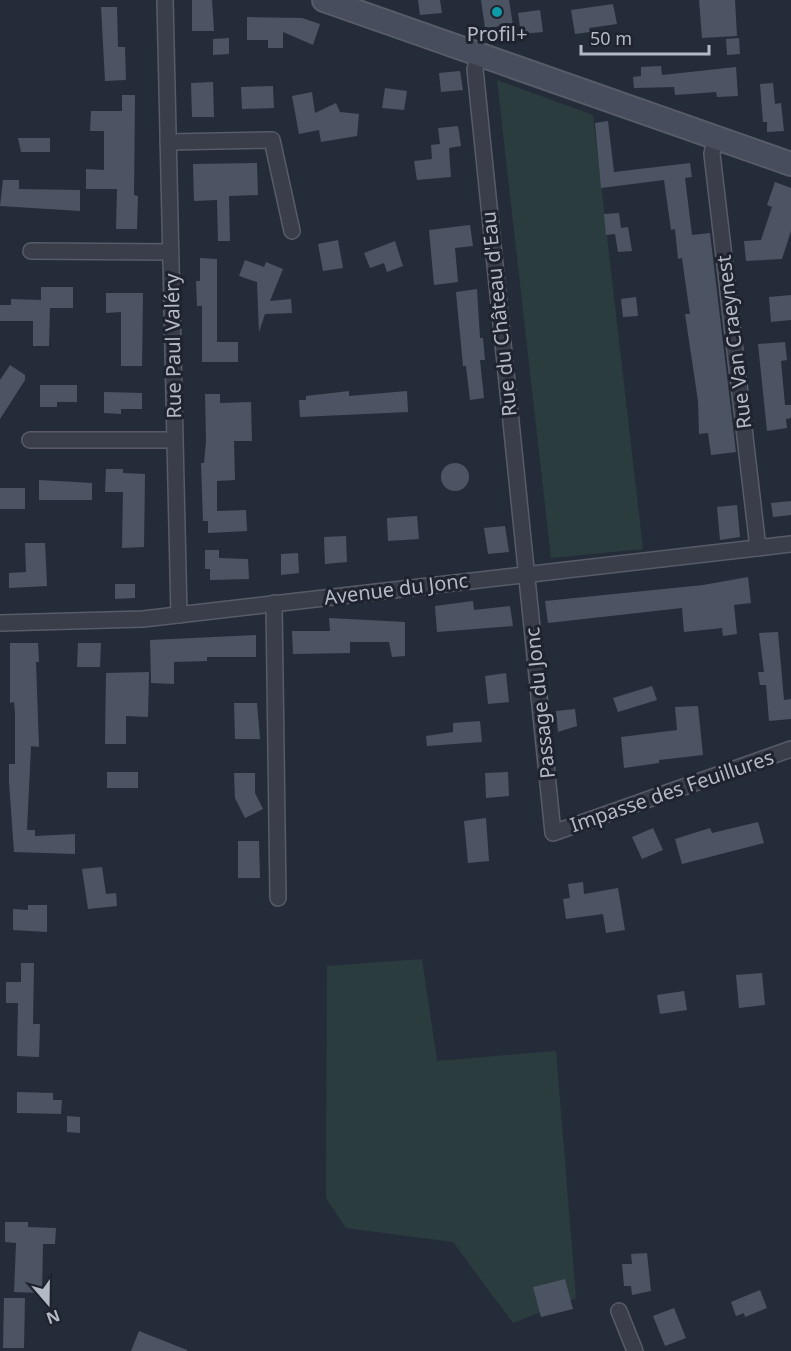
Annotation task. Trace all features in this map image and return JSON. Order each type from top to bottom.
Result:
[{"type":"main road","points":[[324,0],[791,164]]},
{"type":"street","name":"Rue Paul Valéry","points":[[165,0],[179,615]]},
{"type":"street","name":"Rue du Château d'Eau","points":[[480,54],[475,69],[526,574]]},
{"type":"street","name":"Rue Van Craeynest","points":[[715,137],[712,154],[758,548]]},
{"type":"street","points":[[168,142],[272,140],[292,231]]},
{"type":"street","name":"Rue Paul Valéry","points":[[32,251],[170,252]]},
{"type":"street","name":"Rue Paul Valéry","points":[[30,440],[175,440]]},
{"type":"street","name":"Avenue du Jonc","points":[[0,623],[124,620],[179,615],[791,544]]},
{"type":"street","name":"Passage du Jonc","points":[[526,574],[554,833]]},
{"type":"street","points":[[274,603],[278,898]]},
{"type":"street","name":"Impasse des Feuillures","points":[[554,833],[791,749]]},
{"type":"street","points":[[620,1311],[635,1351]]},
{"type":"shaded area","points":[[497,80],[593,115],[643,549],[551,558]]},
{"type":"shaded area","points":[[422,959],[437,1061],[556,1051],[576,1298],[513,1323],[453,1242],[346,1228],[326,1198],[327,966]]},
{"type":"building","points":[[192,0],[212,0],[214,31],[192,31]]},
{"type":"building","points":[[418,0],[440,0],[442,13],[420,15]]},
{"type":"building","name":"Profil+","points":[[481,0],[509,0],[513,25],[485,28]]},
{"type":"building","points":[[699,0],[735,0],[737,36],[702,38]]},
{"type":"building","points":[[613,4],[617,24],[589,28],[590,32],[575,34],[571,10]]},
{"type":"building","points":[[101,7],[117,7],[118,47],[125,47],[126,80],[105,81]]},
{"type":"building","points":[[540,10],[543,32],[521,34],[518,13]]},
{"type":"building","points":[[247,17],[302,18],[320,24],[313,45],[283,32],[283,48],[268,48],[268,40],[247,40]]},
{"type":"building","points":[[229,38],[229,54],[213,55],[213,39]]},
{"type":"building","points":[[739,38],[740,54],[727,55],[726,39]]},
{"type":"building","points":[[661,66],[662,75],[736,67],[738,96],[717,97],[716,92],[675,95],[674,87],[634,88],[633,77],[641,76],[641,67]]},
{"type":"building","points":[[460,71],[463,90],[441,92],[439,73]]},
{"type":"building","points":[[213,82],[214,117],[192,117],[191,83]]},
{"type":"building","points":[[773,83],[775,104],[781,103],[784,131],[767,132],[767,122],[763,122],[760,84]]},
{"type":"building","points":[[273,86],[274,108],[242,109],[241,87]]},
{"type":"building","points":[[385,88],[407,91],[404,110],[382,108]]},
{"type":"building","points":[[312,92],[315,113],[336,103],[340,112],[359,114],[357,136],[321,142],[319,130],[299,134],[292,96]]},
{"type":"building","points":[[122,95],[135,95],[134,195],[138,196],[137,229],[116,229],[117,189],[86,189],[86,169],[104,170],[104,131],[90,131],[91,111],[122,111]]},
{"type":"building","points":[[608,121],[614,172],[690,163],[692,177],[685,178],[692,235],[710,233],[736,452],[711,455],[708,433],[699,434],[698,401],[685,314],[690,314],[682,258],[678,259],[675,229],[671,230],[664,180],[601,188],[595,123]]},
{"type":"building","points":[[458,126],[461,146],[449,148],[451,177],[417,180],[414,161],[432,159],[431,145],[440,144],[438,128]]},
{"type":"building","points":[[18,138],[50,138],[50,152],[21,152]]},
{"type":"building","points":[[257,163],[258,195],[229,196],[230,241],[218,241],[217,200],[194,201],[193,164]]},
{"type":"building","points":[[3,180],[19,180],[19,189],[80,190],[80,211],[0,206]]},
{"type":"building","points":[[775,182],[791,188],[791,231],[782,259],[746,261],[744,241],[761,240],[772,207],[767,205]]},
{"type":"building","points":[[619,213],[621,228],[628,227],[632,251],[618,252],[615,234],[606,235],[604,214]]},
{"type":"building","points":[[470,225],[473,246],[455,248],[458,282],[434,285],[429,230]]},
{"type":"building","points":[[338,240],[343,268],[323,271],[318,244]]},
{"type":"building","points":[[395,241],[403,266],[387,272],[384,263],[370,268],[364,253]]},
{"type":"building","points":[[200,258],[217,259],[217,342],[238,342],[238,362],[202,362],[202,306],[197,306],[196,281],[200,281]]},
{"type":"building","points":[[245,260],[264,267],[266,262],[283,269],[270,301],[291,299],[292,313],[265,314],[259,332],[257,282],[239,276]]},
{"type":"building","points":[[41,287],[73,287],[73,308],[50,308],[49,346],[33,346],[33,321],[0,321],[0,305],[11,305],[11,299],[41,300]]},
{"type":"building","points":[[477,289],[480,338],[483,338],[485,360],[480,360],[484,398],[470,400],[466,366],[463,366],[456,292]]},
{"type":"building","points":[[106,293],[143,293],[142,366],[121,366],[121,312],[106,313]]},
{"type":"building","points":[[791,295],[791,320],[771,322],[769,297]]},
{"type":"building","points":[[636,297],[638,316],[623,317],[621,299]]},
{"type":"building","points":[[785,342],[787,360],[781,361],[785,405],[791,405],[791,418],[786,419],[787,428],[767,431],[758,344]]},
{"type":"building","points":[[10,365],[25,375],[25,380],[0,419],[0,380]]},
{"type":"building","points":[[40,385],[77,385],[77,402],[57,402],[57,407],[40,407]]},
{"type":"building","points":[[349,391],[349,396],[407,391],[408,412],[300,417],[299,400],[306,400],[306,396]]},
{"type":"building","points":[[104,392],[142,393],[142,409],[121,409],[121,414],[104,413]]},
{"type":"building","points":[[205,394],[220,394],[220,403],[251,402],[252,441],[234,441],[235,480],[217,481],[217,511],[246,510],[247,531],[208,533],[208,521],[203,521],[201,463],[204,463],[206,441]]},
{"type":"building","points":[[455,463],[465,467],[469,477],[465,487],[455,491],[445,487],[441,477],[445,467]]},
{"type":"building","points":[[106,469],[123,469],[123,473],[145,474],[144,547],[122,548],[123,492],[105,492]]},
{"type":"building","points":[[39,480],[92,483],[92,500],[39,500]]},
{"type":"building","points":[[0,488],[25,488],[25,509],[0,509]]},
{"type":"building","points":[[791,501],[791,515],[773,517],[771,503]]},
{"type":"building","points":[[737,505],[740,537],[720,540],[717,507]]},
{"type":"building","points":[[417,516],[419,539],[388,541],[387,518]]},
{"type":"building","points":[[505,526],[509,552],[488,554],[484,528]]},
{"type":"building","points":[[346,536],[347,562],[325,564],[324,537]]},
{"type":"building","points":[[25,543],[45,543],[47,586],[9,588],[9,573],[26,572]]},
{"type":"building","points":[[205,550],[219,550],[219,558],[248,559],[249,579],[210,580],[210,569],[205,569]]},
{"type":"building","points":[[298,553],[299,573],[281,575],[281,554]]},
{"type":"building","points":[[748,577],[751,603],[734,605],[737,634],[723,636],[722,628],[684,632],[682,608],[548,623],[545,601],[703,585]]},
{"type":"building","points":[[115,584],[135,584],[135,598],[115,599]]},
{"type":"building","points":[[473,601],[474,610],[510,606],[513,626],[437,632],[435,606]]},
{"type":"building","points":[[329,618],[405,622],[405,656],[392,657],[389,642],[350,642],[350,653],[293,654],[292,631],[330,631]]},
{"type":"building","points":[[778,632],[784,700],[791,699],[791,719],[769,721],[766,685],[760,685],[758,672],[764,672],[759,633]]},
{"type":"building","points":[[256,635],[256,657],[207,657],[207,661],[174,662],[174,684],[151,683],[150,640]]},
{"type":"building","points":[[10,643],[38,643],[39,662],[36,662],[39,747],[31,746],[27,830],[35,830],[35,836],[75,834],[75,854],[14,852],[9,764],[15,764],[15,713],[14,702],[10,703]]},
{"type":"building","points":[[78,643],[101,643],[100,667],[77,667]]},
{"type":"building","points":[[149,672],[148,717],[126,716],[126,744],[105,744],[106,673]]},
{"type":"building","points":[[506,673],[509,702],[488,704],[485,676]]},
{"type":"building","points":[[652,686],[657,700],[618,712],[613,698]]},
{"type":"building","points":[[234,703],[257,703],[260,739],[235,739]]},
{"type":"building","points":[[698,706],[703,755],[659,760],[659,763],[624,768],[621,737],[677,730],[675,707]]},
{"type":"building","points":[[575,709],[577,726],[558,732],[556,711]]},
{"type":"building","points":[[480,721],[482,742],[427,746],[426,736],[453,732],[453,723]]},
{"type":"building","points":[[107,772],[138,772],[138,788],[107,788]]},
{"type":"building","points":[[508,772],[509,796],[486,798],[485,773]]},
{"type":"building","points":[[234,773],[255,773],[255,793],[263,809],[245,818],[235,798]]},
{"type":"building","points":[[486,818],[489,861],[468,863],[464,821]]},
{"type":"building","points":[[758,822],[764,843],[682,864],[675,839],[710,828],[712,833]]},
{"type":"building","points":[[653,828],[663,850],[642,859],[632,837]]},
{"type":"building","points":[[238,841],[259,841],[260,878],[238,878]]},
{"type":"building","points":[[102,867],[106,894],[116,893],[117,906],[88,909],[82,869]]},
{"type":"building","points":[[583,882],[584,894],[618,888],[625,930],[606,933],[603,914],[566,919],[563,899],[570,898],[568,884]]},
{"type":"building","points":[[28,905],[47,905],[47,932],[13,930],[13,909],[28,910]]},
{"type":"building","points":[[21,963],[34,963],[33,1024],[40,1024],[39,1057],[17,1056],[18,1003],[6,1003],[6,982],[21,982]]},
{"type":"building","points":[[762,973],[765,1005],[739,1008],[736,975]]},
{"type":"building","points":[[684,991],[687,1010],[660,1014],[657,995]]},
{"type":"building","points":[[17,1092],[53,1093],[53,1100],[62,1100],[61,1114],[17,1113]]},
{"type":"building","points":[[67,1116],[80,1117],[80,1133],[67,1132]]},
{"type":"building","points":[[5,1222],[28,1222],[28,1227],[56,1228],[55,1244],[43,1244],[42,1293],[14,1292],[16,1243],[5,1242]]},
{"type":"building","points":[[647,1253],[651,1291],[632,1295],[631,1286],[624,1286],[622,1264],[632,1264],[631,1254]]},
{"type":"building","points":[[565,1279],[573,1309],[541,1317],[533,1287]]},
{"type":"building","points":[[760,1290],[767,1308],[745,1317],[744,1313],[736,1316],[731,1302]]},
{"type":"building","points":[[4,1298],[25,1298],[24,1348],[3,1348]]},
{"type":"building","points":[[674,1308],[686,1338],[665,1346],[653,1316]]},
{"type":"building","points":[[139,1331],[187,1350],[187,1351],[131,1351]]},
{"type":"place","name":"Profil+","points":[[497,12]]}]
